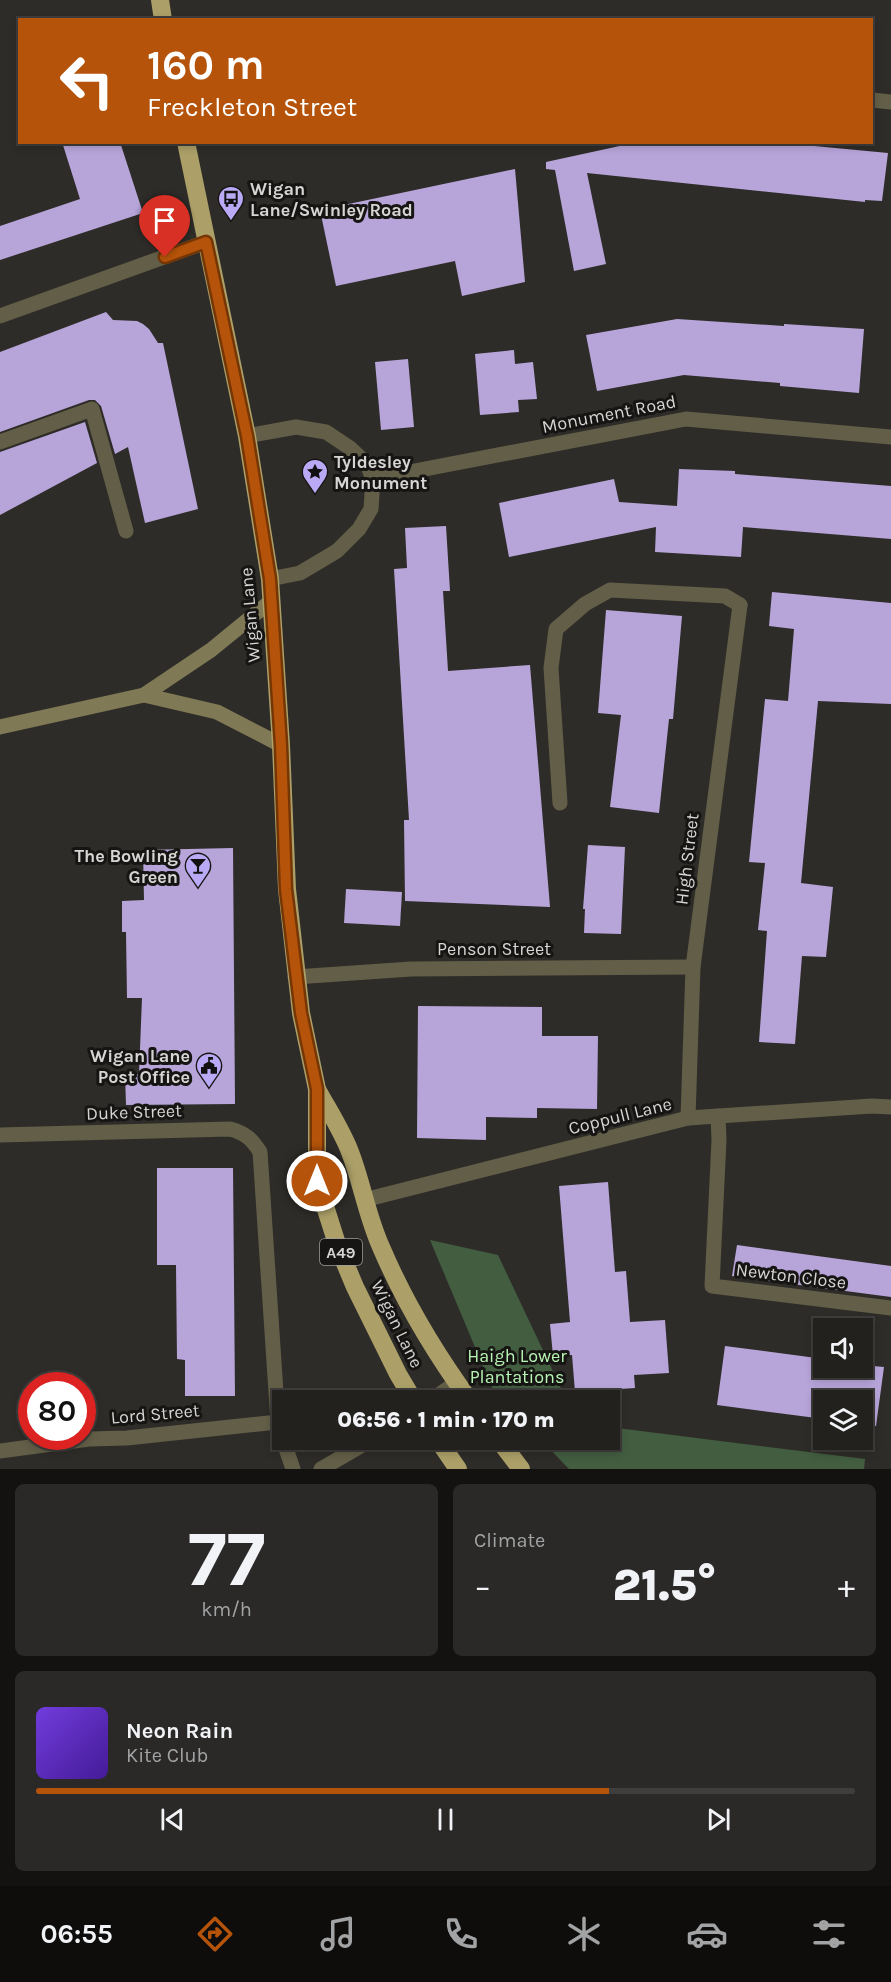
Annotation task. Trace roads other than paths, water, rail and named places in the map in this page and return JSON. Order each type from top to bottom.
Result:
[{"type":"highway","points":[[160,0],[162,18]]},
{"type":"highway","name":"Wigan Lane","points":[[186,144],[247,436],[270,579],[281,745],[286,889],[295,977],[317,1089],[317,1181],[355,1287],[407,1390]]},
{"type":"highway","name":"Wigan Lane","points":[[317,1089],[350,1151],[364,1200]]},
{"type":"highway","name":"A49","points":[[364,1200],[380,1245],[404,1296],[461,1390]]},
{"type":"highway","points":[[445,1450],[458,1469]]},
{"type":"highway","points":[[506,1450],[520,1469]]},
{"type":"street","points":[[873,100],[891,102]]},
{"type":"street","points":[[0,316],[206,242]]},
{"type":"street","points":[[0,442],[92,409],[126,531]]},
{"type":"street","name":"Monument Road","points":[[373,479],[686,419],[891,437]]},
{"type":"street","points":[[247,436],[296,427],[326,432],[350,448],[367,464],[373,479],[371,509],[352,537],[337,551],[300,573],[270,579]]},
{"type":"street","name":"High Street","points":[[560,803],[551,668],[556,629],[585,604],[610,590],[725,596],[740,605],[693,967],[687,1118]]},
{"type":"street","points":[[0,727],[144,695],[211,650],[271,601]]},
{"type":"street","points":[[144,695],[217,712],[281,745]]},
{"type":"street","name":"Penson Street","points":[[295,977],[411,969],[693,967]]},
{"type":"street","name":"Coppull Lane","points":[[364,1200],[687,1118],[872,1106],[891,1107]]},
{"type":"street","name":"Newton Close","points":[[718,1116],[719,1140],[712,1286],[891,1308]]},
{"type":"street","name":"Duke Street","points":[[0,1135],[230,1129],[242,1132],[254,1142],[260,1152],[277,1390]]},
{"type":"street","points":[[446,1390],[456,1383]]},
{"type":"street","name":"Lord Street","points":[[0,1451],[89,1439],[272,1429]]},
{"type":"street","points":[[286,1450],[293,1469]]},
{"type":"street","points":[[321,1469],[354,1450]]},
{"type":"place","name":"Wigan Lane/Swinley Road","points":[[231,222]]},
{"type":"place","name":"Tyldesley Monument","points":[[315,495]]},
{"type":"place","name":"The Bowling Green","points":[[198,889]]},
{"type":"place","name":"Wigan Lane Post Office","points":[[209,1089]]},
{"type":"park label","name":"Haigh Lower Plantations","points":[[517,1366]]}]
